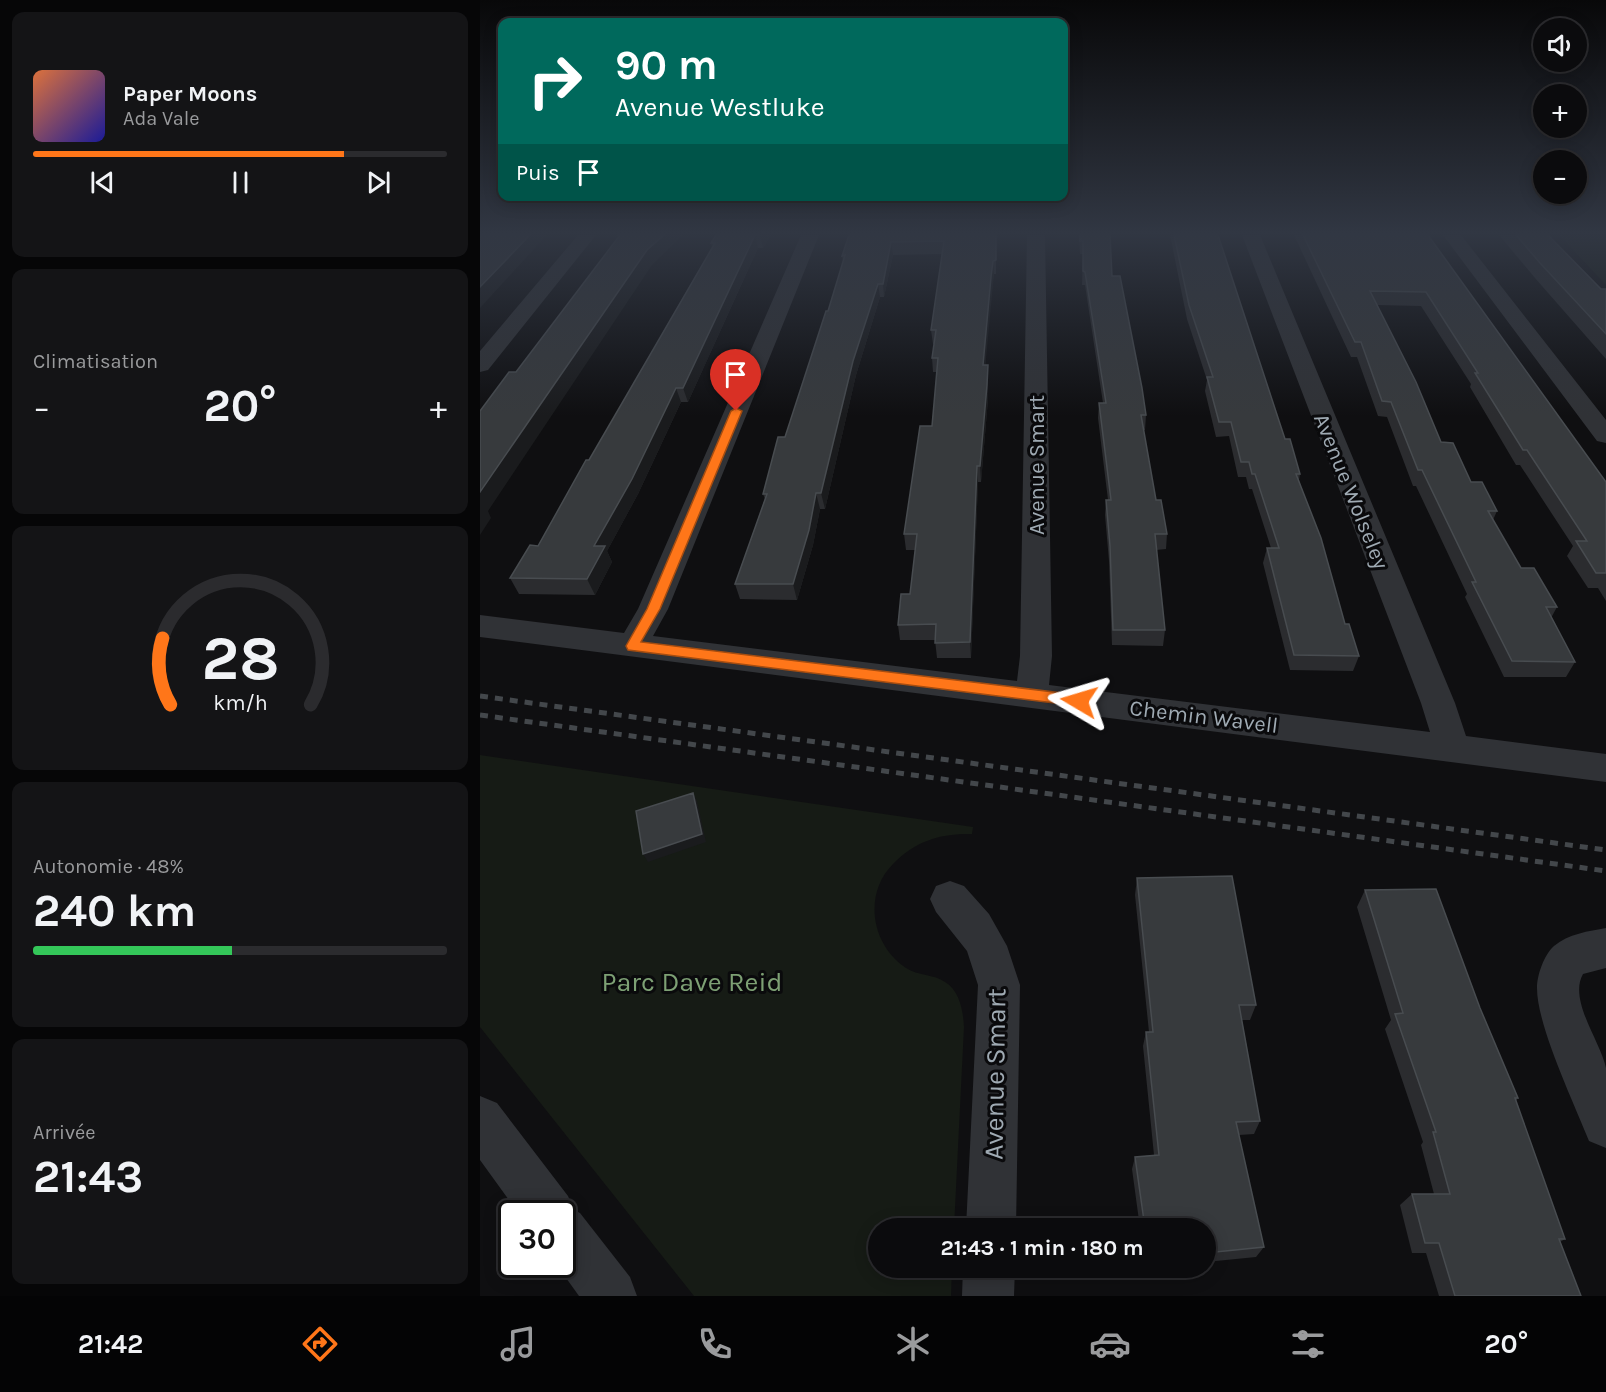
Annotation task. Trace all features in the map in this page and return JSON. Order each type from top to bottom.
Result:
[{"type":"street","points":[[480,365],[537,295]]},
{"type":"street","points":[[632,646],[653,609],[785,295]]},
{"type":"street","name":"Avenue Smart","points":[[1032,695],[1036,656],[1036,295]]},
{"type":"street","name":"Avenue Wolseley","points":[[1275,295],[1438,703],[1452,748]]},
{"type":"street","points":[[1498,295],[1606,436]]},
{"type":"street","name":"Chemin Wavell","points":[[480,626],[1606,768]]},
{"type":"street","name":"Avenue Smart","points":[[950,899],[964,912],[987,946],[999,985],[991,1218]]},
{"type":"street","points":[[1606,948],[1585,951],[1568,960],[1562,968],[1558,993],[1562,1016],[1606,1124]]},
{"type":"street","points":[[480,1120],[540,1200]]},
{"type":"street","points":[[576,1250],[611,1296]]},
{"type":"street","points":[[988,1296],[989,1278]]},
{"type":"green space","name":"Parc Dave Reid","points":[[480,755],[973,827],[972,834],[950,835],[929,840],[901,856],[884,876],[877,890],[875,904],[875,919],[885,946],[906,968],[941,979],[950,986],[960,1002],[964,1027],[954,1218],[868,1218],[868,1278],[952,1278],[951,1296],[694,1296],[480,1027]]},
{"type":"building","points":[[574,295],[616,295],[480,492],[480,411],[509,372],[516,372]]},
{"type":"building","points":[[685,295],[727,295],[683,388],[676,388],[632,479],[594,546],[605,546],[587,579],[510,578],[530,545],[538,546],[586,460],[589,460]]},
{"type":"building","points":[[833,295],[874,295],[853,361],[821,493],[816,493],[809,530],[793,584],[735,584],[767,494],[763,494],[778,437],[785,437],[826,311],[828,311]]},
{"type":"building","points":[[936,295],[989,295],[983,365],[988,365],[987,385],[980,466],[977,466],[970,642],[935,643],[936,624],[898,625],[901,594],[910,594],[917,534],[904,534],[920,426],[932,426],[938,358],[932,358],[936,330],[931,330]]},
{"type":"building","points":[[1089,295],[1124,295],[1142,388],[1146,415],[1141,415],[1156,500],[1161,500],[1167,534],[1155,534],[1165,630],[1113,630],[1106,500],[1111,500],[1099,403],[1106,403]]},
{"type":"building","points":[[1187,295],[1238,295],[1285,439],[1290,439],[1300,474],[1296,474],[1321,538],[1345,624],[1349,624],[1359,656],[1294,655],[1267,548],[1279,548],[1255,474],[1252,474],[1249,462],[1241,462],[1231,422],[1219,422],[1207,377],[1213,377]]},
{"type":"building","points":[[1332,295],[1372,295],[1416,382],[1441,442],[1453,443],[1471,482],[1482,482],[1497,511],[1488,511],[1521,568],[1534,568],[1557,607],[1546,607],[1575,662],[1512,661],[1472,582],[1476,582],[1422,470],[1418,470],[1391,402],[1382,401],[1361,342],[1355,342]]},
{"type":"building","points":[[1428,295],[1472,295],[1606,482],[1606,573],[1596,573],[1576,541],[1587,541],[1527,450],[1523,450],[1475,373],[1478,373]]},
{"type":"building","points":[[1570,295],[1606,295],[1606,334]]},
{"type":"building","points":[[693,793],[702,834],[643,854],[636,811]]},
{"type":"building","points":[[1232,876],[1256,1005],[1239,1005],[1260,1121],[1236,1122],[1264,1247],[1216,1252],[1216,1218],[1144,1218],[1135,1157],[1159,1155],[1146,1032],[1153,1032],[1137,878]]},
{"type":"building","points":[[1436,889],[1480,1008],[1518,1098],[1515,1098],[1565,1239],[1559,1239],[1581,1296],[1455,1296],[1439,1243],[1425,1243],[1412,1194],[1450,1194],[1433,1132],[1436,1132],[1395,1014],[1403,1013],[1365,890]]},
{"type":"railway","points":[[480,696],[1606,850]]},
{"type":"railway","points":[[480,715],[1606,871]]},
{"type":"route","points":[[736,411],[653,609],[640,636],[632,646],[1079,701]]}]
